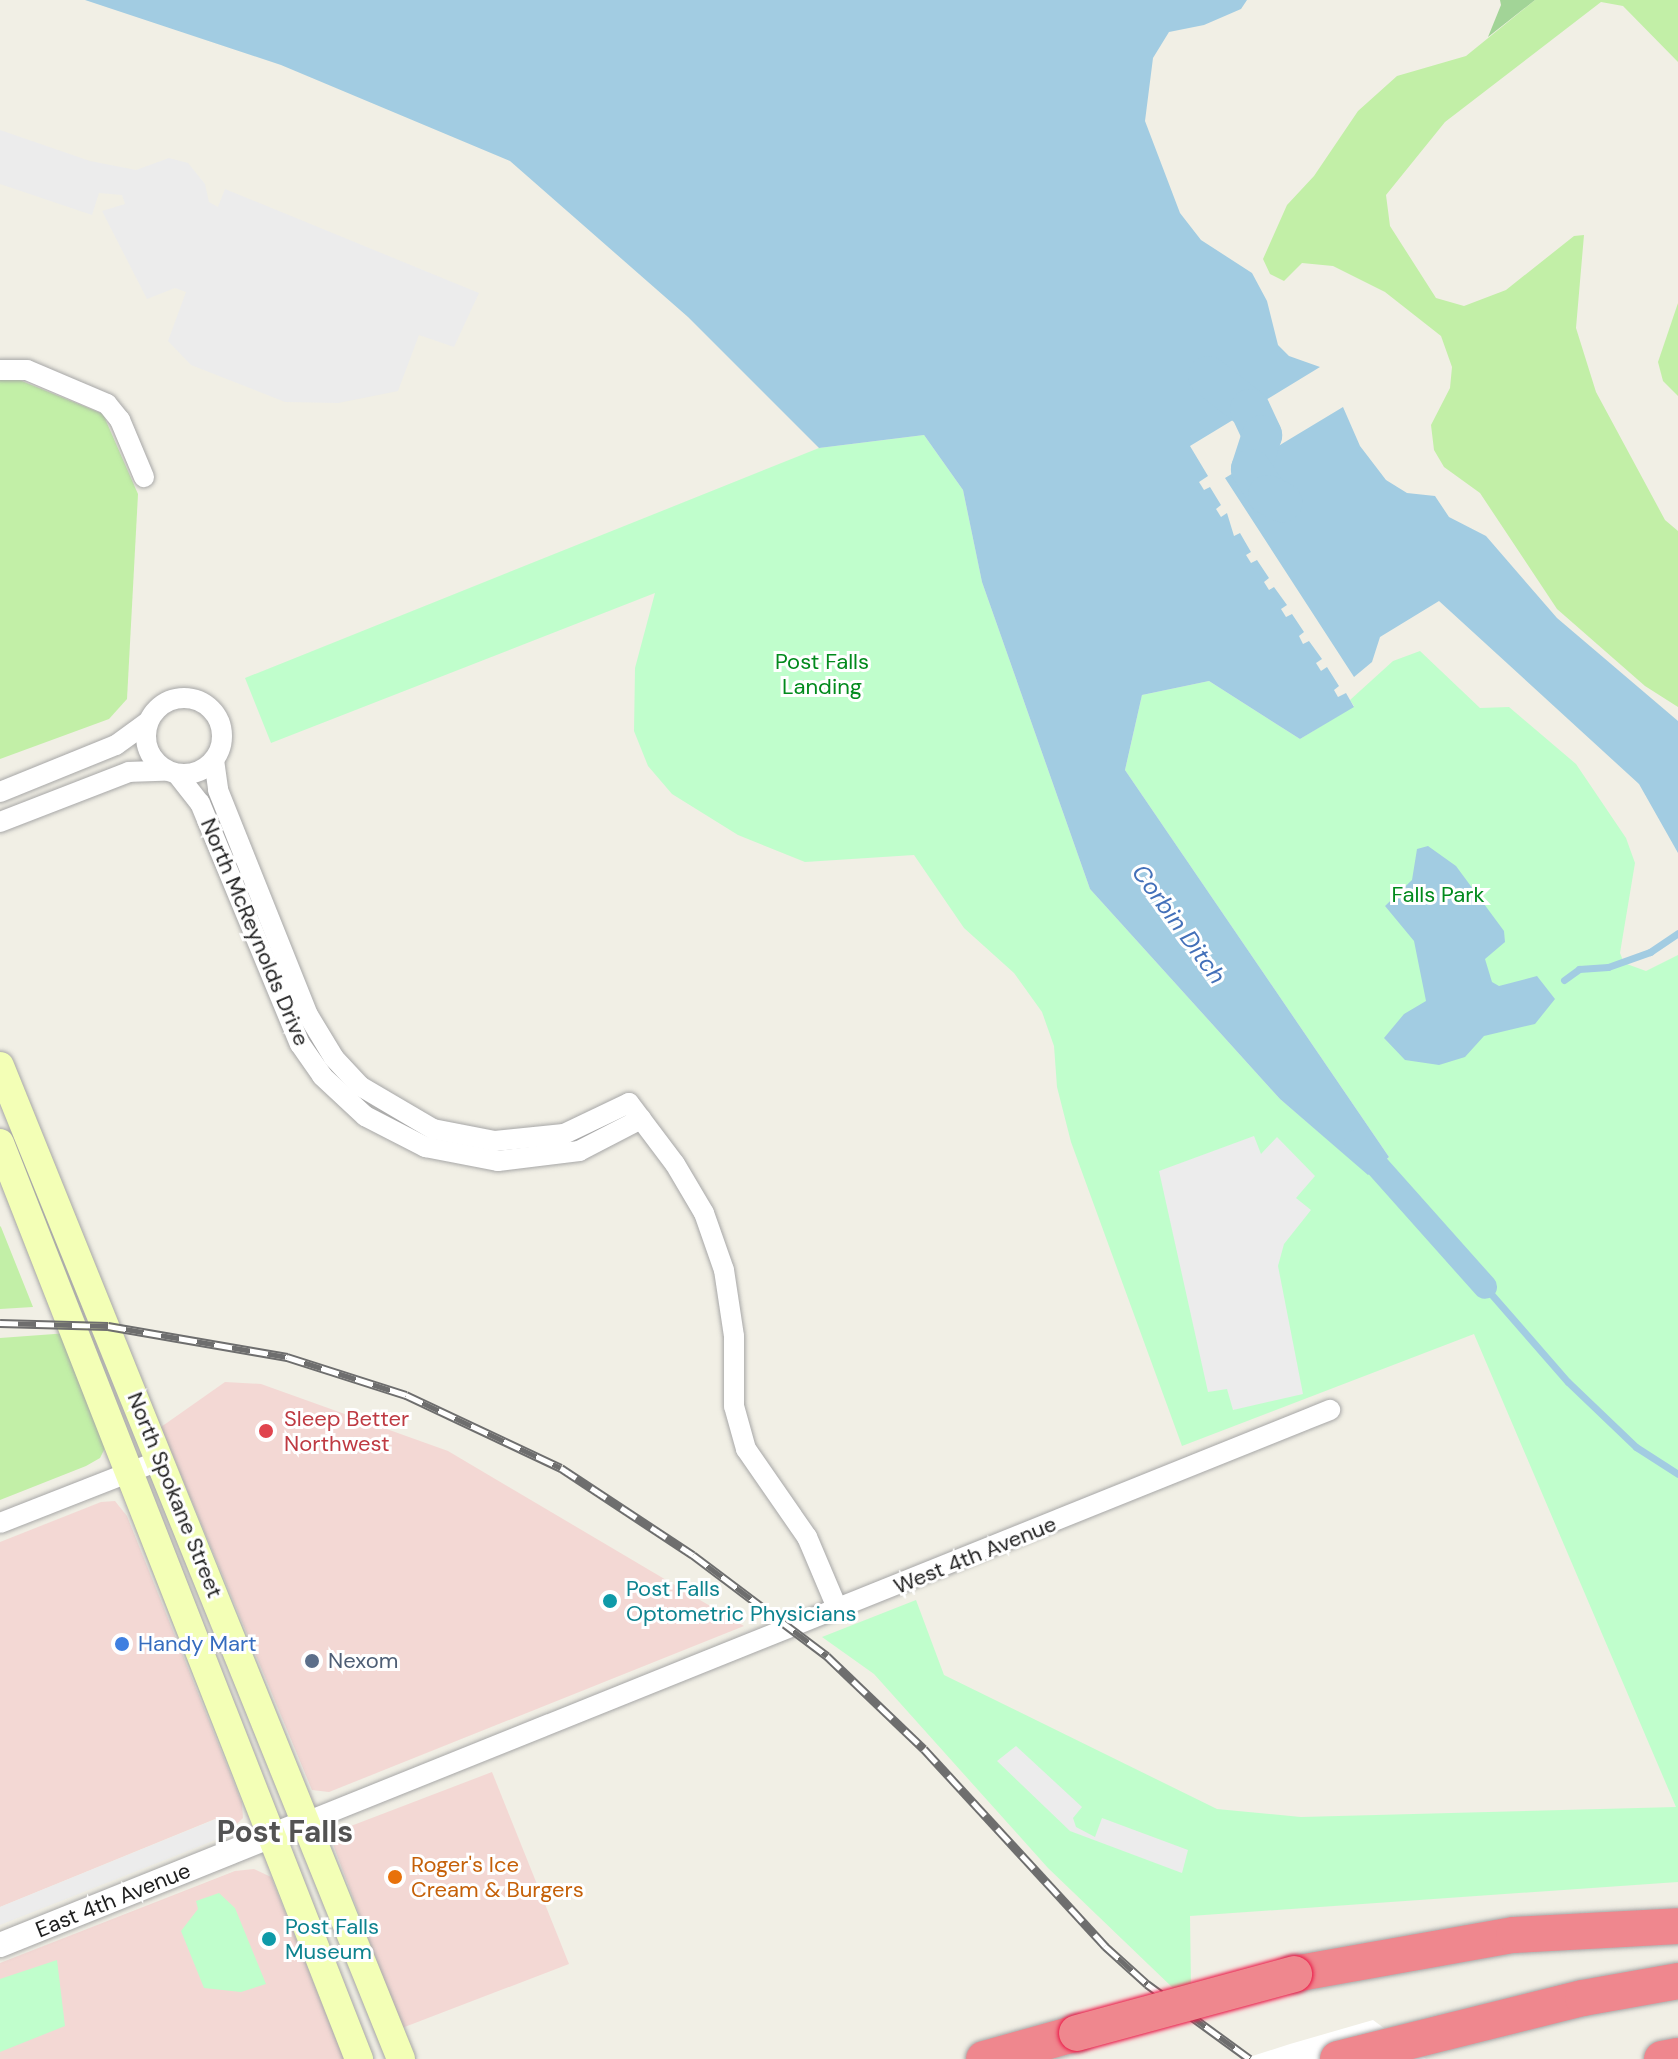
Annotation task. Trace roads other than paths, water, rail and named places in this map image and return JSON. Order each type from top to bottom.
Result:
[{"type":"highway","points":[[984,2059],[1294,1974],[1514,1935],[1678,1926]]},
{"type":"highway","points":[[1338,2059],[1401,2041],[1678,1981]]},
{"type":"highway","points":[[1662,2059],[1678,2056]]},
{"type":"main road","name":"North Spokane Street","points":[[0,1066],[401,2059]]},
{"type":"main road","name":"North Spokane Street","points":[[0,1143],[132,1471],[359,2059]]},
{"type":"street","points":[[0,370],[27,370],[107,404],[120,420],[144,477]]},
{"type":"street","points":[[0,792],[116,745],[148,722],[158,708],[175,699],[204,703],[222,729],[214,760],[198,772],[129,772],[0,822]]},
{"type":"street","points":[[148,722],[147,747],[172,773]]},
{"type":"street","name":"North McReynolds Drive","points":[[214,760],[218,790],[308,1015],[334,1058],[360,1086],[419,1123],[495,1141],[564,1134],[635,1111]]},
{"type":"street","name":"North McReynolds Drive","points":[[172,773],[200,803],[300,1044],[322,1076],[365,1116],[441,1152],[514,1162],[579,1151],[635,1111]]},
{"type":"street","points":[[635,1111],[685,1178],[717,1248],[734,1336],[734,1406],[746,1449],[807,1537],[838,1610]]},
{"type":"street","name":"West 4th Avenue","points":[[306,1822],[1330,1410]]},
{"type":"street","points":[[0,1523],[161,1460]]},
{"type":"street","name":"East 4th Avenue","points":[[0,1945],[306,1822]]},
{"type":"water","points":[[85,0],[1247,0],[1241,9],[1204,25],[1169,32],[1153,58],[1145,121],[1180,213],[1201,240],[1252,273],[1267,301],[1278,345],[1289,356],[1320,367],[1190,446],[1208,476],[1199,482],[1204,490],[1210,487],[1221,505],[1216,509],[1221,517],[1227,513],[1234,536],[1240,533],[1251,552],[1246,555],[1251,563],[1257,560],[1269,578],[1264,582],[1269,590],[1274,587],[1287,605],[1281,609],[1286,617],[1292,614],[1304,632],[1299,636],[1303,644],[1309,641],[1322,659],[1316,663],[1321,671],[1327,667],[1339,686],[1334,690],[1338,697],[1346,693],[1354,707],[1300,739],[1209,681],[1142,695],[1125,770],[1389,1157],[1368,1175],[1280,1099],[1090,889],[982,582],[963,490],[924,435],[819,448],[688,317],[510,161],[281,65]]},
{"type":"water","points":[[1343,407],[1360,446],[1386,480],[1407,493],[1435,496],[1449,517],[1486,536],[1557,618],[1678,721],[1678,853],[1639,784],[1439,601],[1380,637],[1372,662],[1354,677],[1225,478]]},
{"type":"water","points":[[1428,846],[1456,866],[1504,931],[1505,942],[1485,959],[1492,982],[1499,986],[1537,976],[1555,999],[1535,1024],[1484,1036],[1465,1057],[1439,1065],[1405,1060],[1384,1038],[1404,1014],[1426,1001],[1414,941],[1385,906],[1412,880],[1417,849]]},
{"type":"waterway","points":[[1208,376],[1250,409],[1262,435],[1251,469],[1268,495],[1282,502]]},
{"type":"waterway","points":[[1564,980],[1579,969],[1608,967],[1650,952],[1678,933]]},
{"type":"waterway","name":"Corbin Ditch","points":[[1356,1142],[1485,1287]]},
{"type":"waterway","name":"Corbin Ditch","points":[[1485,1287],[1568,1382],[1636,1447],[1678,1474]]},
{"type":"railway","points":[[0,1323],[108,1326],[287,1357],[406,1395],[561,1468],[693,1555],[827,1656],[924,1749],[1105,1946],[1147,1984],[1250,2059]]},
{"type":"place","name":"Sleep Better Northwest","points":[[266,1431]]},
{"type":"place","name":"Post Falls Optometric Physicians","points":[[610,1601]]},
{"type":"place","name":"Handy Mart","points":[[122,1644]]},
{"type":"place","name":"Nexom","points":[[312,1661]]},
{"type":"place","name":"Roger's Ice Cream & Burgers","points":[[395,1877]]},
{"type":"place","name":"Post Falls Museum","points":[[269,1939]]},
{"type":"district","name":"Post Falls","points":[[285,1832]]},
{"type":"park label","name":"Post Falls Landing","points":[[822,674]]},
{"type":"park label","name":"Falls Park","points":[[1438,895]]}]
